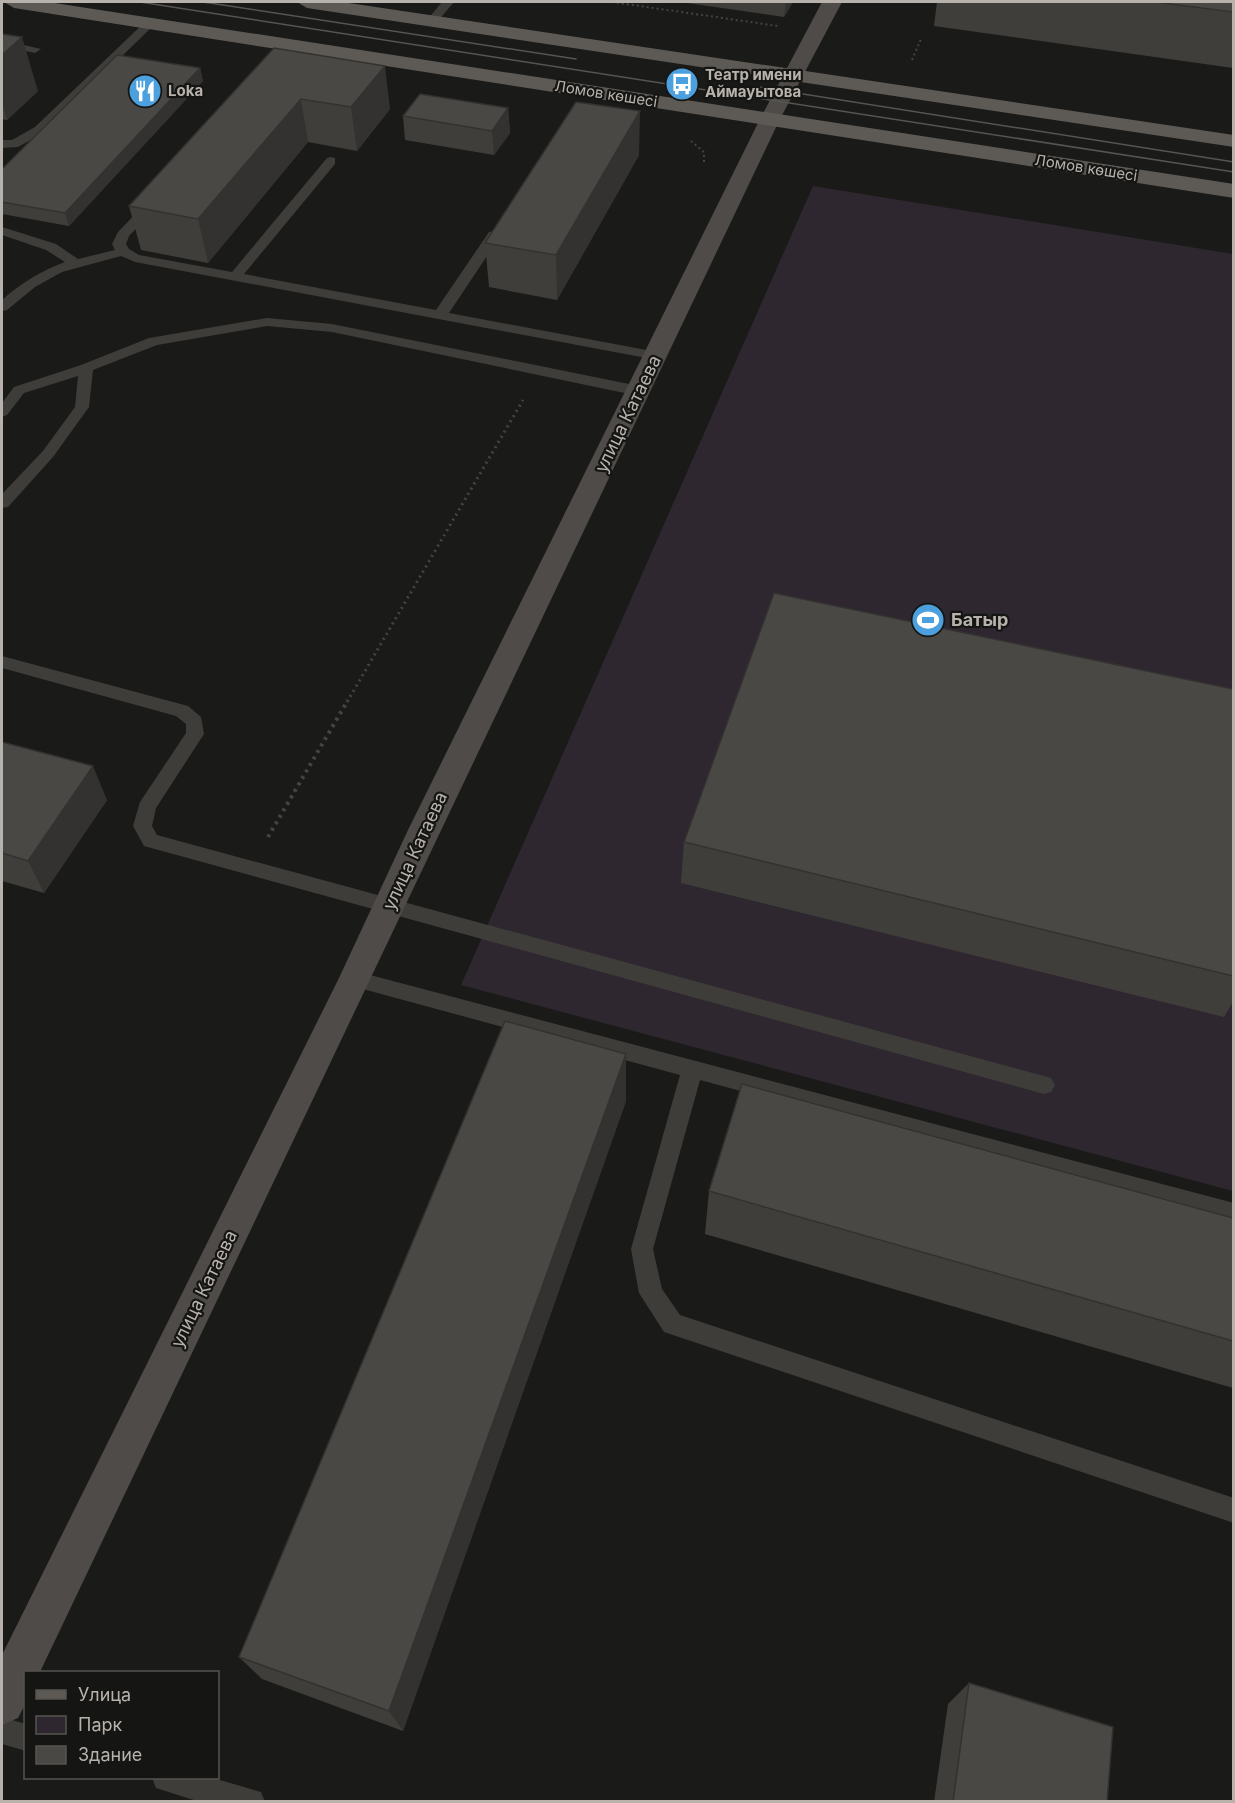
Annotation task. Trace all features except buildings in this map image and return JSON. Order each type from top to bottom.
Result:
[{"type":"main road","name":"Ломов көшесі","points":[[14,2],[1233,191]]},
{"type":"main road","points":[[307,2],[793,73],[1233,141]]},
{"type":"street","name":"улица Катаева","points":[[2,1702],[355,980],[770,119],[831,2]]},
{"type":"lane","points":[[433,20],[448,2]]},
{"type":"lane","points":[[2,144],[14,144],[39,130],[150,23]]},
{"type":"lane","points":[[2,43],[35,48]]},
{"type":"lane","points":[[236,277],[331,161]]},
{"type":"lane","points":[[163,194],[123,235],[119,244],[123,252],[135,258],[657,356]]},
{"type":"lane","points":[[2,231],[51,247],[75,263]]},
{"type":"lane","points":[[440,315],[494,235]]},
{"type":"lane","points":[[2,307],[40,276],[75,263],[123,252]]},
{"type":"lane","points":[[2,412],[20,390],[86,368],[153,341],[267,322],[332,328],[639,391]]},
{"type":"lane","points":[[2,503],[48,453],[82,407],[86,368]]},
{"type":"lane","points":[[2,662],[183,711],[195,722],[195,734],[147,807],[142,826],[151,841],[1044,1085]]},
{"type":"lane","points":[[355,980],[1233,1214]]},
{"type":"lane","points":[[692,1070],[642,1249],[651,1293],[672,1324],[1233,1511]]},
{"type":"lane","points":[[2,1731],[24,1737]]},
{"type":"lane","points":[[169,1779],[251,1802]]},
{"type":"path","points":[[612,2],[778,26]]},
{"type":"path","points":[[250,868],[539,372]]},
{"type":"green space","name":"Батыр","points":[[813,186],[1233,254],[1233,1191],[461,985]]},
{"type":"tram line","points":[[140,2],[1234,172]]},
{"type":"tram line","points":[[203,2],[576,59]]},
{"type":"tram line","points":[[759,87],[1234,162]]},
{"type":"place","name":"Театр имени Аймауытова","points":[[682,84]]},
{"type":"place","name":"Loka","points":[[145,91]]},
{"type":"place","name":"Батыр","points":[[928,620]]}]
